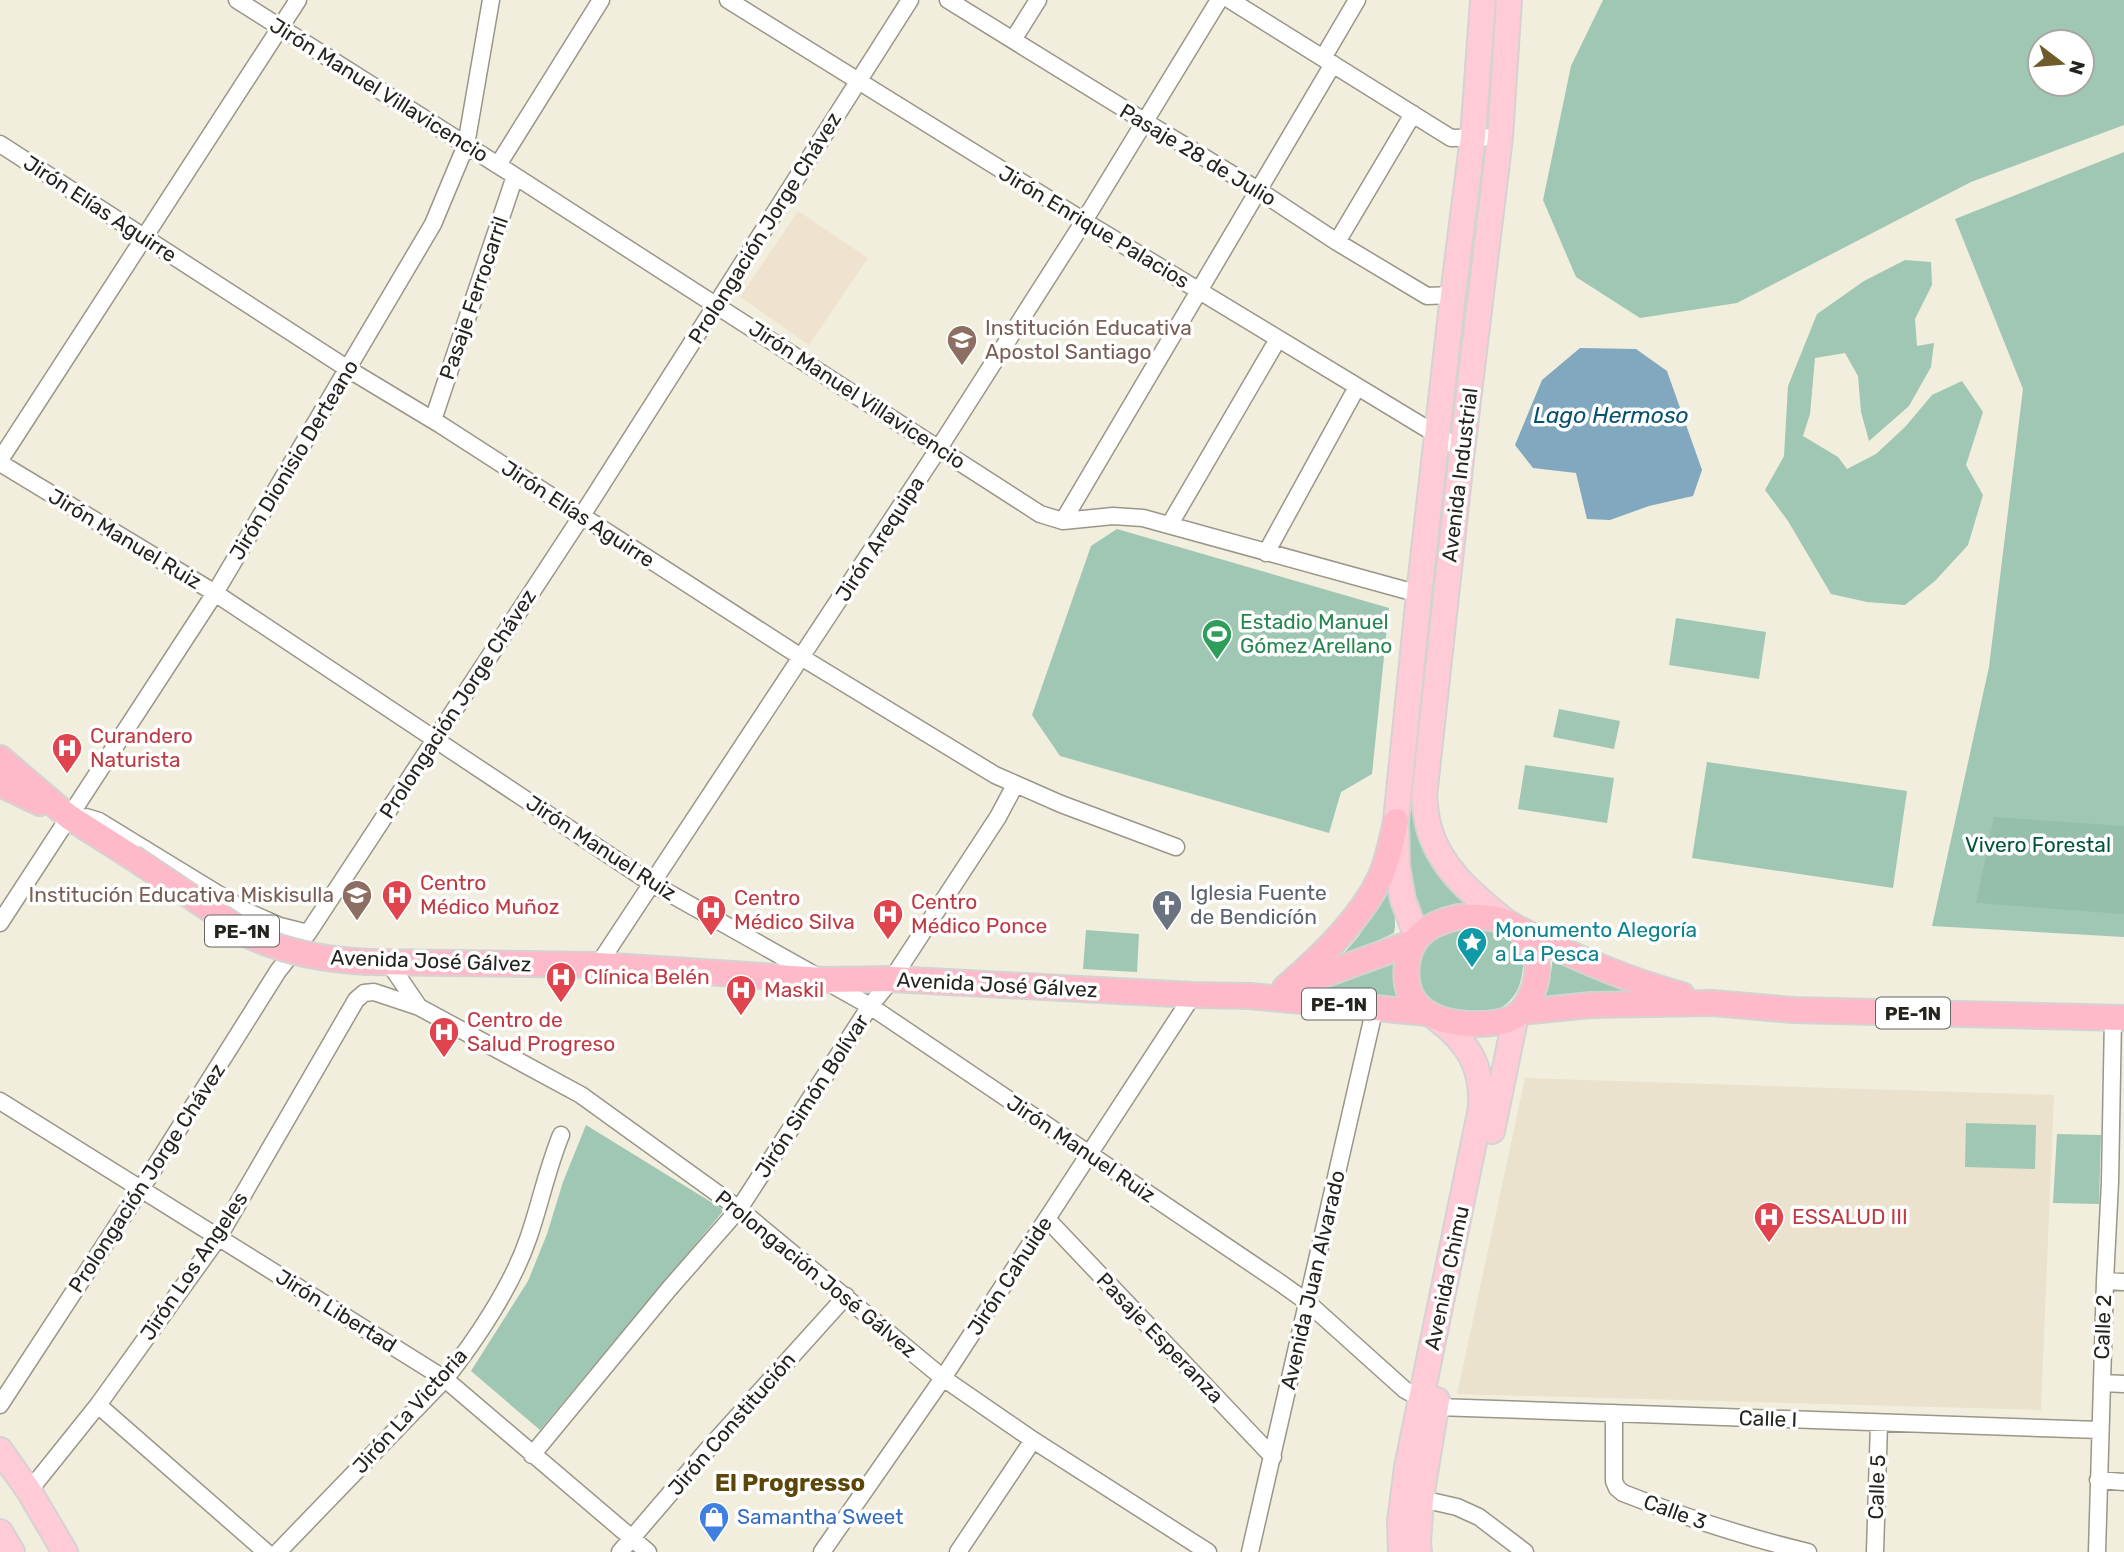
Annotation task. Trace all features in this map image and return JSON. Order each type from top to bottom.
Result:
[{"type":"highway","name":"Avenida José Gálvez","points":[[0,758],[72,819]]},
{"type":"highway","name":"Avenida José Gálvez","points":[[0,784],[72,819],[248,934],[267,944],[323,958],[378,962],[598,965],[823,980],[892,979],[1250,996],[1375,1007],[1432,1016]]},
{"type":"highway","points":[[1285,988],[1323,953],[1367,901],[1380,879],[1396,821]]},
{"type":"highway","name":"PE-1N","points":[[1415,940],[1433,925],[1458,917],[1478,917],[1512,925],[1625,978],[1713,1003]]},
{"type":"highway","points":[[1512,925],[1535,953],[1538,968],[1530,1000],[1518,1014]]},
{"type":"highway","points":[[1415,940],[1407,967],[1407,979],[1416,1003],[1432,1016]]},
{"type":"highway","name":"Avenida José Gálvez","points":[[1250,996],[1285,988],[1415,940]]},
{"type":"highway","name":"PE-1N","points":[[1432,1016],[1454,1023],[1485,1024],[1510,1019],[1518,1014],[1591,1005],[1713,1003],[1793,1010],[2118,1018]]},
{"type":"main road","name":"Avenida Industrial","points":[[1415,940],[1403,900],[1397,866],[1396,821],[1419,594],[1473,137],[1483,0]]},
{"type":"main road","name":"Avenida Industrial","points":[[1509,0],[1500,137],[1424,797],[1428,825],[1438,851],[1449,869],[1464,886],[1512,925]]},
{"type":"main road","name":"Avenida Chimu","points":[[1429,1404],[1518,1014]]},
{"type":"main road","name":"Avenida Chimu","points":[[1401,1552],[1400,1522],[1412,1497],[1482,1093],[1479,1076],[1468,1049],[1432,1016]]},
{"type":"main road","points":[[0,1450],[29,1491],[65,1552]]},
{"type":"main road","name":"Avenida Chimu","points":[[1412,1497],[1419,1552]]},
{"type":"main road","points":[[0,1532],[12,1552]]},
{"type":"street","name":"Jirón Manuel Villavicencio","points":[[237,0],[1040,514],[1063,521],[1113,516],[1143,518],[1419,594]]},
{"type":"street","points":[[0,461],[298,0]]},
{"type":"street","name":"Jirón Dionisio Derteano","points":[[0,922],[72,819],[215,593],[433,224],[466,145],[491,0]]},
{"type":"street","points":[[498,165],[601,0]]},
{"type":"street","name":"Jirón Enrique Palacios","points":[[728,0],[1084,222],[1462,450]]},
{"type":"street","name":"Prolongación Jorge Chávez","points":[[0,1405],[141,1189],[278,971],[308,933],[582,517],[910,0]]},
{"type":"street","name":"Pasaje 28 de Julio","points":[[948,0],[1427,296],[1453,295]]},
{"type":"street","points":[[1013,40],[1038,0]]},
{"type":"street","name":"Jirón Arequipa","points":[[598,965],[939,448],[1084,222],[1219,0]]},
{"type":"street","points":[[1230,0],[1451,138],[1500,137]]},
{"type":"street","points":[[1063,521],[1258,190],[1328,61],[1357,0]]},
{"type":"street","points":[[1337,242],[1413,114]]},
{"type":"street","name":"Jirón Elías Aguirre","points":[[0,144],[802,657],[995,775],[1176,847]]},
{"type":"street","name":"Pasaje Ferrocarril","points":[[433,420],[515,176]]},
{"type":"street","points":[[1170,524],[1278,339]]},
{"type":"street","points":[[1266,553],[1357,387]]},
{"type":"street","name":"Jirón Manuel Ruiz","points":[[0,461],[215,593],[652,883],[870,1006],[1307,1302],[1405,1390],[1429,1404]]},
{"type":"street","name":"Jirón Simón Bolívar","points":[[532,1455],[739,1209],[870,1006],[892,979],[998,817],[1015,785]]},
{"type":"street","points":[[72,819],[86,817],[99,821],[246,911],[280,926],[308,933]]},
{"type":"street","name":"Prolongación José Gálvez","points":[[378,962],[419,1007]]},
{"type":"street","name":"Prolongación José Gálvez","points":[[364,993],[374,992],[419,1007],[581,1096],[739,1209],[943,1378],[1033,1440],[1208,1552]]},
{"type":"street","name":"Jirón Los Angeles","points":[[29,1491],[98,1405],[218,1238],[356,1000],[364,993]]},
{"type":"street","name":"Jirón Cahuide","points":[[821,1552],[943,1378],[1193,995]]},
{"type":"street","name":"Avenida Juan Alvarado","points":[[1250,1552],[1375,1007]]},
{"type":"street","name":"Calle 2","points":[[2097,1552],[2105,1281],[2117,1182],[2118,1018]]},
{"type":"street","name":"Jirón Libertad","points":[[0,1101],[445,1379],[648,1552]]},
{"type":"street","name":"Jirón La Victoria","points":[[278,1552],[445,1379],[466,1353],[515,1270],[561,1135]]},
{"type":"street","name":"Pasaje Esperanza","points":[[1047,1219],[1273,1457]]},
{"type":"street","points":[[2105,1281],[2124,1282]]},
{"type":"street","name":"Jirón Constitución","points":[[620,1552],[709,1448],[846,1296]]},
{"type":"street","points":[[2102,1383],[2124,1384]]},
{"type":"street","name":"Calle I","points":[[1429,1404],[2100,1430]]},
{"type":"street","points":[[98,1405],[266,1552]]},
{"type":"street","name":"Calle 3","points":[[1614,1413],[1614,1481],[1623,1493],[1733,1532],[1808,1552]]},
{"type":"street","name":"Calle 5","points":[[1875,1552],[1879,1423]]},
{"type":"street","points":[[958,1552],[1033,1440]]},
{"type":"street","points":[[2098,1480],[2124,1482]]},
{"type":"street","points":[[1412,1497],[1457,1507],[1479,1517],[1525,1552]]},
{"type":"shaded area","points":[[798,211],[868,258],[809,345],[740,297]]},
{"type":"shaded area","name":"ESSALUD III","points":[[1525,1078],[2054,1095],[2041,1410],[1457,1394]]},
{"type":"green space","points":[[1603,0],[2124,0],[2124,125],[1971,182],[1737,303],[1640,318],[1576,277],[1543,200],[1571,66]]},
{"type":"green space","name":"Vivero Forestal","points":[[2124,152],[2124,937],[1932,926],[1989,667],[2023,389],[1955,219]]},
{"type":"green space","points":[[1905,260],[1931,262],[1932,285],[1915,319],[1917,346],[1934,343],[1931,367],[1909,406],[1869,441],[1861,412],[1858,376],[1845,353],[1815,358],[1810,414],[1803,436],[1838,457],[1847,469],[1876,454],[1905,427],[1932,395],[1962,381],[1983,412],[1966,465],[1983,495],[1968,545],[1935,581],[1905,605],[1867,602],[1831,594],[1788,521],[1765,490],[1784,456],[1788,386],[1817,314],[1864,281]]},
{"type":"green space","points":[[1444,457],[1452,458],[1414,799],[1416,828],[1426,854],[1464,904],[1442,907],[1417,922],[1403,872]]},
{"type":"green space","name":"Estadio Manuel Gómez Arellano","points":[[1117,529],[1389,608],[1372,774],[1341,792],[1329,833],[1060,756],[1032,715],[1091,546]]},
{"type":"green space","points":[[1676,618],[1766,632],[1759,679],[1669,665]]},
{"type":"green space","points":[[1559,709],[1620,721],[1614,749],[1553,737]]},
{"type":"green space","points":[[1707,762],[1907,791],[1893,888],[1692,858]]},
{"type":"green space","points":[[1525,765],[1614,778],[1607,823],[1518,809]]},
{"type":"green space","points":[[1994,817],[2124,826],[2124,914],[1976,903]]},
{"type":"green space","points":[[1391,886],[1394,887],[1394,933],[1345,955],[1344,953],[1358,937]]},
{"type":"green space","points":[[1460,926],[1502,932],[1517,944],[1521,953],[1523,970],[1517,990],[1508,1003],[1496,1010],[1475,1013],[1444,1009],[1432,1004],[1420,986],[1418,971],[1426,942],[1436,934]]},
{"type":"green space","points":[[1086,930],[1139,934],[1137,972],[1083,969]]},
{"type":"green space","points":[[1553,957],[1661,997],[1542,1002],[1550,981]]},
{"type":"green space","points":[[1396,960],[1399,997],[1317,991],[1316,987]]},
{"type":"green space","points":[[1966,1123],[2036,1125],[2035,1169],[1965,1167]]},
{"type":"green space","points":[[586,1125],[724,1210],[540,1430],[471,1371],[528,1281]]},
{"type":"green space","points":[[2057,1134],[2101,1135],[2099,1204],[2053,1203]]},
{"type":"water","name":"Lago Hermoso","points":[[1580,348],[1636,349],[1667,371],[1702,470],[1693,496],[1649,506],[1610,520],[1587,519],[1576,473],[1533,468],[1515,445],[1542,380]]},
{"type":"place","name":"Institución Educativa Apostol Santiago","points":[[962,367]]},
{"type":"place","name":"Estadio Manuel Gómez Arellano","points":[[1217,661]]},
{"type":"place","name":"Curandero Naturista","points":[[67,775]]},
{"type":"place","name":"Institución Educativa Miskisulla","points":[[357,922]]},
{"type":"place","name":"Centro Médico Muñoz","points":[[397,922]]},
{"type":"place","name":"Iglesia Fuente de Bendicíón","points":[[1167,932]]},
{"type":"place","name":"Centro Médico Silva","points":[[711,937]]},
{"type":"place","name":"Centro Médico Ponce","points":[[888,941]]},
{"type":"place","name":"Monumento Alegoría a La Pesca","points":[[1472,969]]},
{"type":"place","name":"Clínica Belén","points":[[561,1004]]},
{"type":"place","name":"Maskil","points":[[741,1017]]},
{"type":"place","name":"Centro de Salud Progreso","points":[[444,1059]]},
{"type":"place","name":"ESSALUD III","points":[[1769,1244]]},
{"type":"place","name":"Samantha Sweet","points":[[714,1544]]},
{"type":"district","name":"El Progresso","points":[[790,1483]]}]
